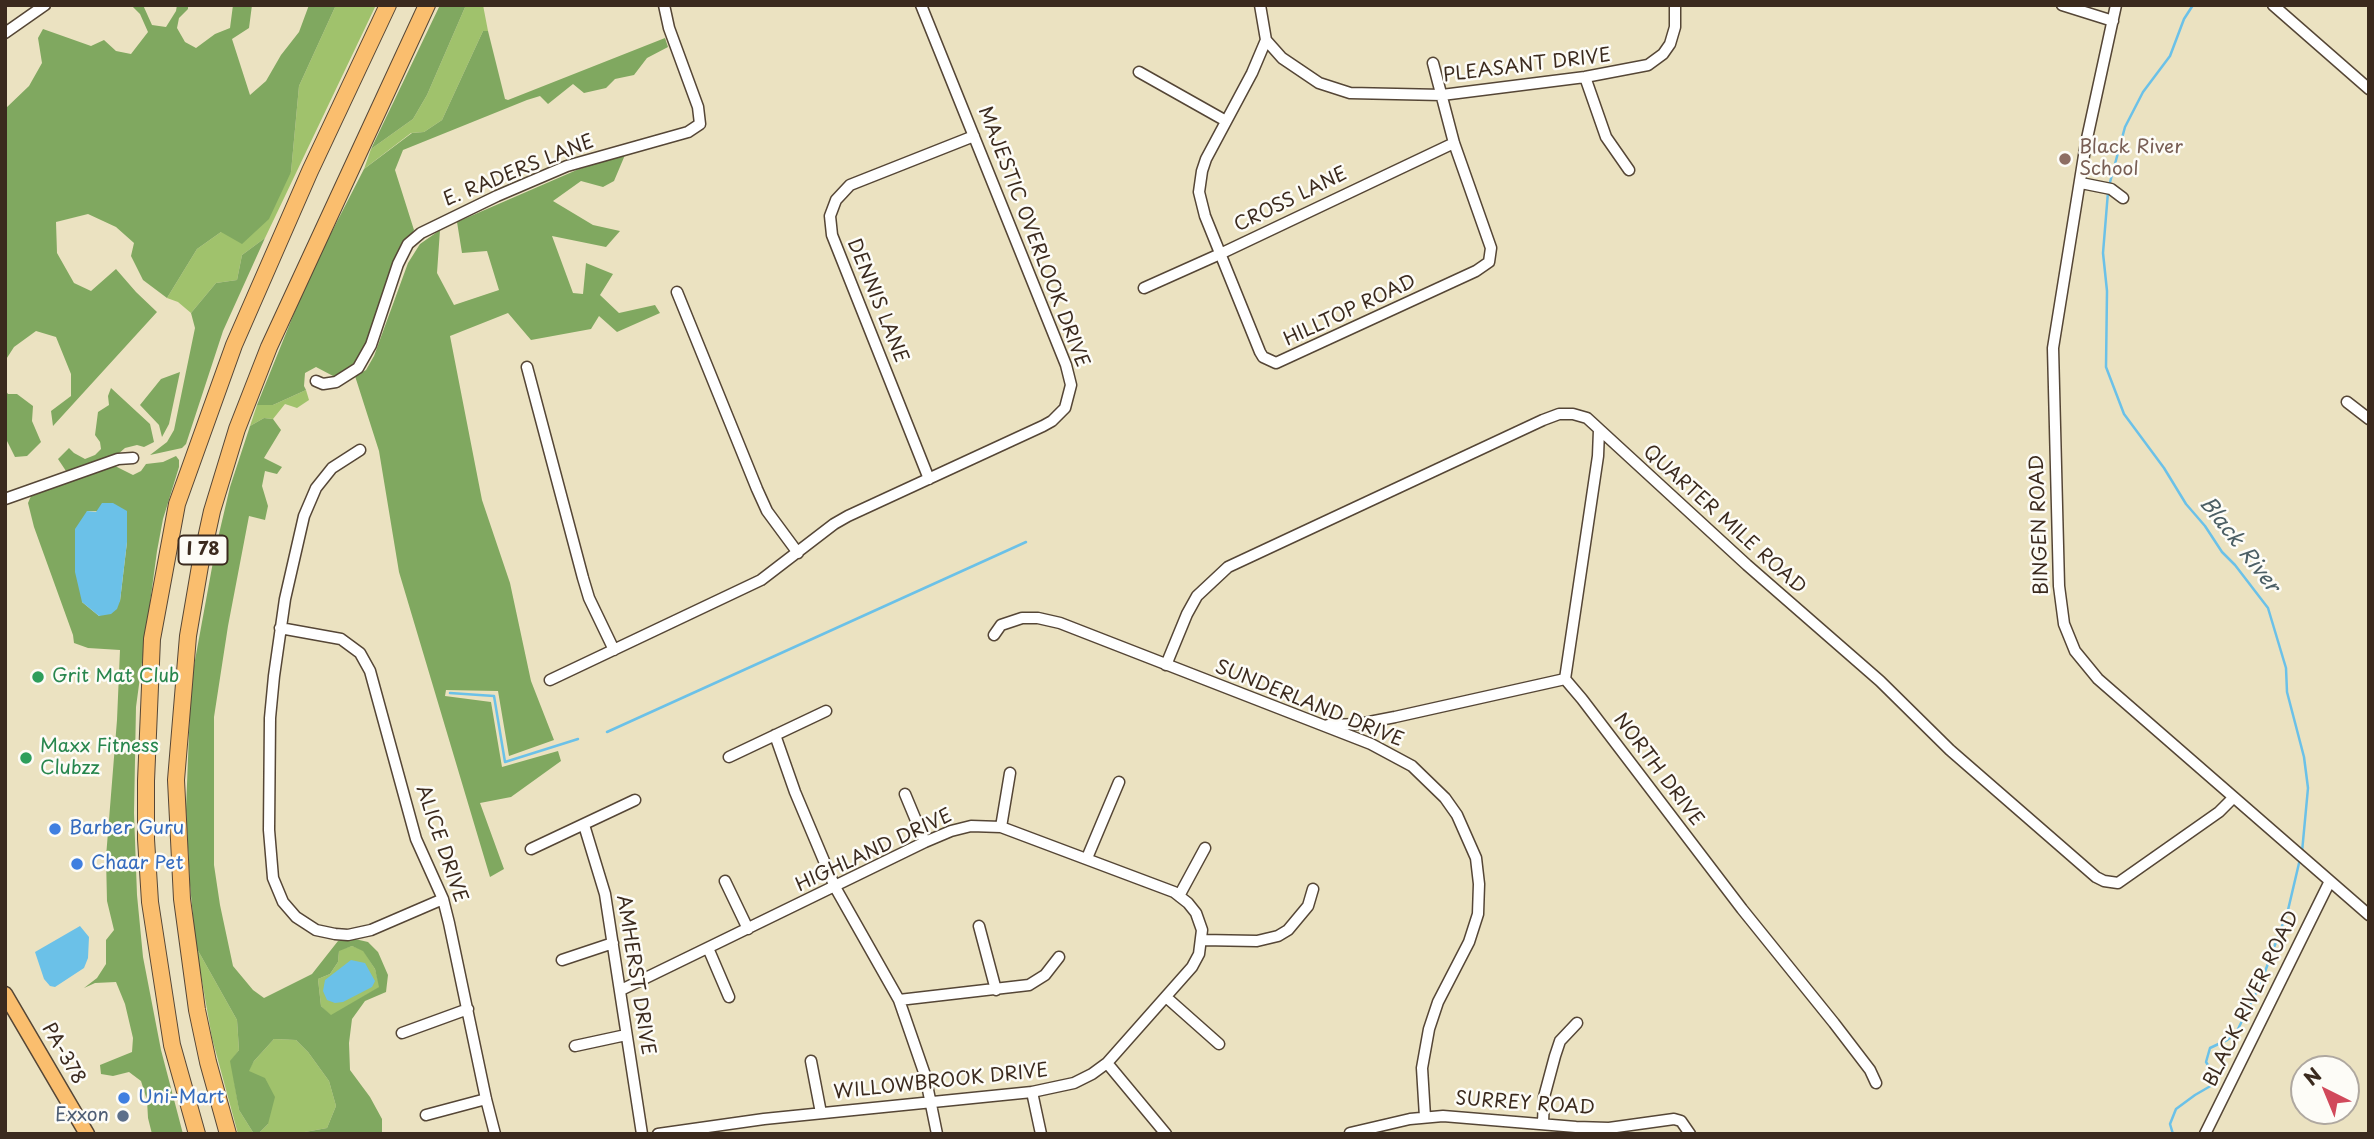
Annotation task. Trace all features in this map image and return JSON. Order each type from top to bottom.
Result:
[{"type":"highway","name":"I 78","points":[[197,1134],[172,1045],[150,902],[146,780],[152,639],[177,504],[221,380],[310,171],[387,5]]},
{"type":"highway","name":"I 78","points":[[229,1134],[208,1062],[197,1010],[181,886],[176,780],[188,636],[200,566],[212,511],[237,429],[269,347],[427,5]]},
{"type":"main road","name":"PA-378","points":[[5,994],[87,1134]]},
{"type":"street","points":[[5,33],[45,5]]},
{"type":"street","name":"E. RADERS LANE","points":[[316,381],[323,384],[336,382],[358,368],[371,345],[398,264],[408,244],[421,233],[566,166],[688,132],[700,124],[698,107],[669,27],[664,5]]},
{"type":"street","name":"MAJESTIC OVERLOOK DRIVE","points":[[550,680],[761,580],[848,516],[1052,421],[1065,408],[1070,393],[1066,365],[921,5]]},
{"type":"street","points":[[1261,5],[1265,40]]},
{"type":"street","name":"PLEASANT DRIVE","points":[[1265,40],[1293,67],[1319,83],[1340,91],[1442,95],[1640,68],[1663,54],[1673,35],[1675,5]]},
{"type":"street","points":[[2062,5],[2113,21]]},
{"type":"street","name":"BINGEN ROAD","points":[[2116,5],[2087,143],[2052,360],[2059,586],[2064,624],[2075,651],[2098,679],[2369,915]]},
{"type":"street","points":[[2273,5],[2369,89]]},
{"type":"street","name":"HILLTOP ROAD","points":[[1265,40],[1252,73],[1206,159],[1200,184],[1205,216],[1260,352],[1276,363],[1476,271],[1489,262],[1492,254],[1454,143],[1433,63]]},
{"type":"street","points":[[1139,72],[1226,121]]},
{"type":"street","points":[[1585,76],[1606,137],[1629,170]]},
{"type":"street","name":"DENNIS LANE","points":[[929,479],[832,235],[830,216],[836,200],[850,186],[974,136]]},
{"type":"street","name":"CROSS LANE","points":[[1144,288],[1454,143]]},
{"type":"street","points":[[2081,183],[2108,188],[2123,198]]},
{"type":"street","points":[[677,292],[767,511],[798,553]]},
{"type":"street","points":[[527,367],[589,598],[614,650]]},
{"type":"street","points":[[2347,402],[2369,419]]},
{"type":"street","name":"QUARTER MILE ROAD","points":[[1166,665],[1197,596],[1219,573],[1243,558],[1551,417],[1566,413],[1587,418],[1761,578],[1880,681],[1942,742],[2096,877],[2118,883],[2219,812],[2233,798]]},
{"type":"street","points":[[1322,725],[1359,724],[1398,717],[1565,679],[1598,456],[1599,430]]},
{"type":"street","points":[[360,450],[347,456],[326,474],[307,505],[280,628],[274,676],[269,765],[273,878],[283,902],[296,917],[310,927],[329,934],[348,935],[371,930],[443,899]]},
{"type":"street","points":[[5,499],[118,458],[133,458]]},
{"type":"street","name":"SUNDERLAND DRIVE","points":[[994,635],[1001,625],[1011,620],[1051,620],[1371,744],[1418,771],[1445,798],[1457,815],[1475,858],[1479,884],[1478,914],[1469,942],[1438,1002],[1429,1030],[1422,1068],[1425,1116]]},
{"type":"street","name":"ALICE DRIVE","points":[[280,628],[341,639],[353,646],[366,662],[416,839],[443,899],[495,1134]]},
{"type":"street","name":"NORTH DRIVE","points":[[1565,679],[1749,919],[1834,1023],[1877,1083]]},
{"type":"street","points":[[729,757],[826,711]]},
{"type":"street","points":[[775,735],[795,792],[835,887],[899,1000],[925,1075],[937,1134]]},
{"type":"street","points":[[1001,827],[1010,774]]},
{"type":"street","points":[[1087,858],[1119,782]]},
{"type":"street","points":[[905,794],[925,842]]},
{"type":"street","points":[[531,849],[635,800]]},
{"type":"street","name":"AMHERST DRIVE","points":[[584,825],[600,874],[613,943],[642,1134]]},
{"type":"street","name":"HIGHLAND DRIVE","points":[[621,990],[925,842],[962,828],[1001,827],[1180,896]]},
{"type":"street","points":[[1205,848],[1180,896],[1196,913],[1202,930],[1202,940],[1257,941],[1278,936],[1288,930],[1308,906],[1313,889]]},
{"type":"street","points":[[725,881],[748,929]]},
{"type":"street","name":"BLACK RIVER ROAD","points":[[2205,1134],[2330,881]]},
{"type":"street","points":[[979,926],[996,990]]},
{"type":"street","name":"WILLOWBROOK DRIVE","points":[[658,1134],[821,1113],[1032,1092],[1074,1083],[1107,1063],[1167,997],[1192,967],[1202,940]]},
{"type":"street","points":[[562,960],[613,943]]},
{"type":"street","points":[[708,948],[729,996]]},
{"type":"street","points":[[899,1000],[1029,985],[1054,966],[1059,957]]},
{"type":"street","points":[[1167,997],[1219,1044]]},
{"type":"street","points":[[402,1033],[468,1009]]},
{"type":"street","points":[[1543,1123],[1545,1097],[1560,1041],[1577,1023]]},
{"type":"street","points":[[575,1046],[626,1035]]},
{"type":"street","points":[[811,1061],[821,1113]]},
{"type":"street","points":[[1107,1063],[1166,1134]]},
{"type":"street","points":[[1032,1092],[1041,1134]]},
{"type":"street","points":[[426,1115],[486,1099]]},
{"type":"street","name":"SURREY ROAD","points":[[1350,1133],[1425,1116],[1443,1116],[1609,1128],[1674,1119],[1681,1121],[1690,1134]]},
{"type":"green space","points":[[131,5],[143,5],[152,25],[166,27],[177,5],[188,5],[188,9],[179,18],[177,28],[185,42],[196,48],[215,34],[230,28],[233,5],[252,5],[249,28],[232,39],[250,95],[266,81],[299,32],[309,5],[336,5],[299,86],[291,172],[269,219],[242,244],[221,232],[197,249],[167,298],[143,280],[131,256],[134,243],[116,227],[88,214],[56,222],[57,253],[74,283],[91,291],[116,269],[157,312],[53,426],[51,411],[71,396],[71,374],[56,337],[36,331],[14,347],[5,361],[5,109],[29,86],[42,63],[38,38],[43,29],[91,46],[104,40],[116,51],[131,54],[148,32],[140,14]]},
{"type":"green space","points":[[336,5],[376,5],[265,238],[242,255],[237,280],[216,283],[191,313],[178,302],[167,298],[197,249],[291,172],[299,86]]},
{"type":"green space","points":[[440,5],[466,5],[427,95],[413,119],[371,149]]},
{"type":"green space","points":[[466,5],[483,5],[488,31],[483,31],[442,120],[424,132],[411,133],[364,169],[371,149],[413,119],[427,95]]},
{"type":"green space","points":[[483,31],[488,31],[505,99],[508,100],[665,38],[668,47],[647,58],[634,75],[615,79],[606,88],[584,93],[573,84],[548,104],[540,96],[527,100],[403,150],[395,170],[414,230],[393,266],[359,359],[350,371],[335,377],[316,367],[305,373],[306,390],[273,405],[257,405],[297,306],[364,169],[412,133],[424,132],[442,120]]},
{"type":"green space","points":[[625,155],[614,181],[603,187],[581,181],[553,201],[593,225],[620,231],[606,247],[552,236],[573,293],[583,294],[586,263],[613,274],[600,295],[619,313],[655,305],[660,313],[617,332],[599,316],[591,329],[531,340],[508,313],[450,336],[482,500],[510,583],[531,681],[554,740],[509,756],[498,691],[446,690],[445,696],[491,702],[502,767],[558,751],[561,761],[511,797],[480,803],[504,869],[490,877],[399,572],[379,451],[355,376],[366,370],[374,356],[408,263],[420,244],[440,230],[437,273],[454,305],[499,290],[487,251],[462,253],[457,222],[579,169]]},
{"type":"green space","points":[[265,238],[223,331],[186,444],[182,448],[150,455],[167,442],[174,430],[195,328],[191,313],[216,283],[237,280],[242,255]]},
{"type":"green space","points":[[180,372],[169,424],[162,437],[159,425],[140,405],[161,379]]},
{"type":"green space","points":[[111,388],[150,424],[154,442],[144,447],[137,445],[125,448],[117,455],[66,471],[58,459],[69,448],[85,459],[101,449],[95,435],[98,412],[109,405]]},
{"type":"green space","points":[[5,390],[8,394],[17,394],[33,406],[32,421],[41,442],[27,456],[15,457],[5,437]]},
{"type":"green space","points":[[306,390],[309,400],[297,408],[285,404],[273,419],[264,418],[250,426],[257,405],[273,405]]},
{"type":"green space","points":[[264,418],[273,419],[281,430],[264,458],[282,467],[277,474],[265,471],[262,486],[268,506],[265,520],[249,516],[214,717],[214,865],[220,905],[233,966],[253,990],[264,998],[312,974],[338,941],[355,939],[368,942],[378,952],[388,975],[386,992],[365,1001],[352,1019],[349,1043],[350,1070],[382,1119],[382,1134],[294,1134],[327,1128],[336,1106],[329,1081],[308,1052],[296,1040],[274,1039],[254,1061],[249,1071],[265,1078],[275,1097],[268,1124],[258,1134],[254,1134],[239,1110],[230,1061],[239,1050],[237,1020],[196,947],[186,810],[191,682],[215,551],[230,487],[250,426]],"holes":[[[352,946],[363,951],[375,969],[379,987],[331,1015],[321,1006],[318,979],[330,974],[338,962],[339,951]]]},
{"type":"green space","points":[[176,456],[179,467],[163,519],[157,551],[136,707],[134,813],[137,895],[143,957],[161,1050],[183,1134],[152,1134],[141,1081],[129,1072],[113,1076],[101,1074],[100,1065],[132,1052],[133,1038],[125,1004],[116,982],[95,983],[84,988],[97,978],[106,964],[106,940],[114,930],[107,901],[106,857],[120,650],[88,648],[74,643],[28,503],[31,496],[113,465],[133,475],[141,471],[146,464],[163,462]],"holes":[[[87,511],[127,512],[127,542],[120,601],[99,616],[82,602]]]},
{"type":"green space","points":[[352,946],[363,950],[375,969],[380,987],[331,1016],[321,1006],[318,979],[330,974],[338,962],[339,950]]},
{"type":"green space","points":[[196,947],[237,1020],[239,1050],[231,1061],[239,1110],[254,1134],[238,1134],[212,1038]]},
{"type":"green space","points":[[274,1039],[296,1040],[329,1081],[336,1106],[327,1128],[294,1134],[258,1134],[268,1124],[248,1071]]},
{"type":"water","points":[[102,503],[113,503],[127,511],[127,542],[117,609],[111,614],[99,616],[82,602],[75,572],[75,529],[87,511],[96,512]]},
{"type":"water","points":[[80,926],[89,937],[88,958],[84,968],[55,987],[50,986],[44,979],[35,952]]},
{"type":"water","points":[[351,960],[365,963],[375,981],[372,987],[343,1002],[327,1000],[323,991],[325,980]]},
{"type":"waterway","name":"Black River","points":[[2109,186],[2125,127],[2143,92],[2170,56],[2184,19],[2193,5]]},
{"type":"waterway","name":"Black River","points":[[2108,192],[2103,253],[2107,291],[2106,367],[2124,414],[2164,468],[2186,504],[2268,608],[2286,668],[2287,692],[2304,757],[2308,788],[2302,852]]},
{"type":"waterway","points":[[607,732],[1026,542]]},
{"type":"waterway","points":[[450,693],[494,696],[505,762],[578,739]]},
{"type":"waterway","name":"Black River","points":[[2173,1134],[2170,1124],[2176,1109],[2214,1084],[2215,1076],[2206,1062],[2210,1048],[2236,1033],[2260,985],[2288,910],[2300,859]]},
{"type":"place","name":"Black River School","points":[[2065,159]]},
{"type":"place","name":"Grit Mat Club","points":[[38,677]]},
{"type":"place","name":"Maxx Fitness Clubzz","points":[[26,758]]},
{"type":"place","name":"Barber Guru","points":[[55,829]]},
{"type":"place","name":"Chaar Pet","points":[[77,864]]},
{"type":"place","name":"Uni-Mart","points":[[124,1098]]},
{"type":"place","name":"Exxon","points":[[123,1116]]}]
